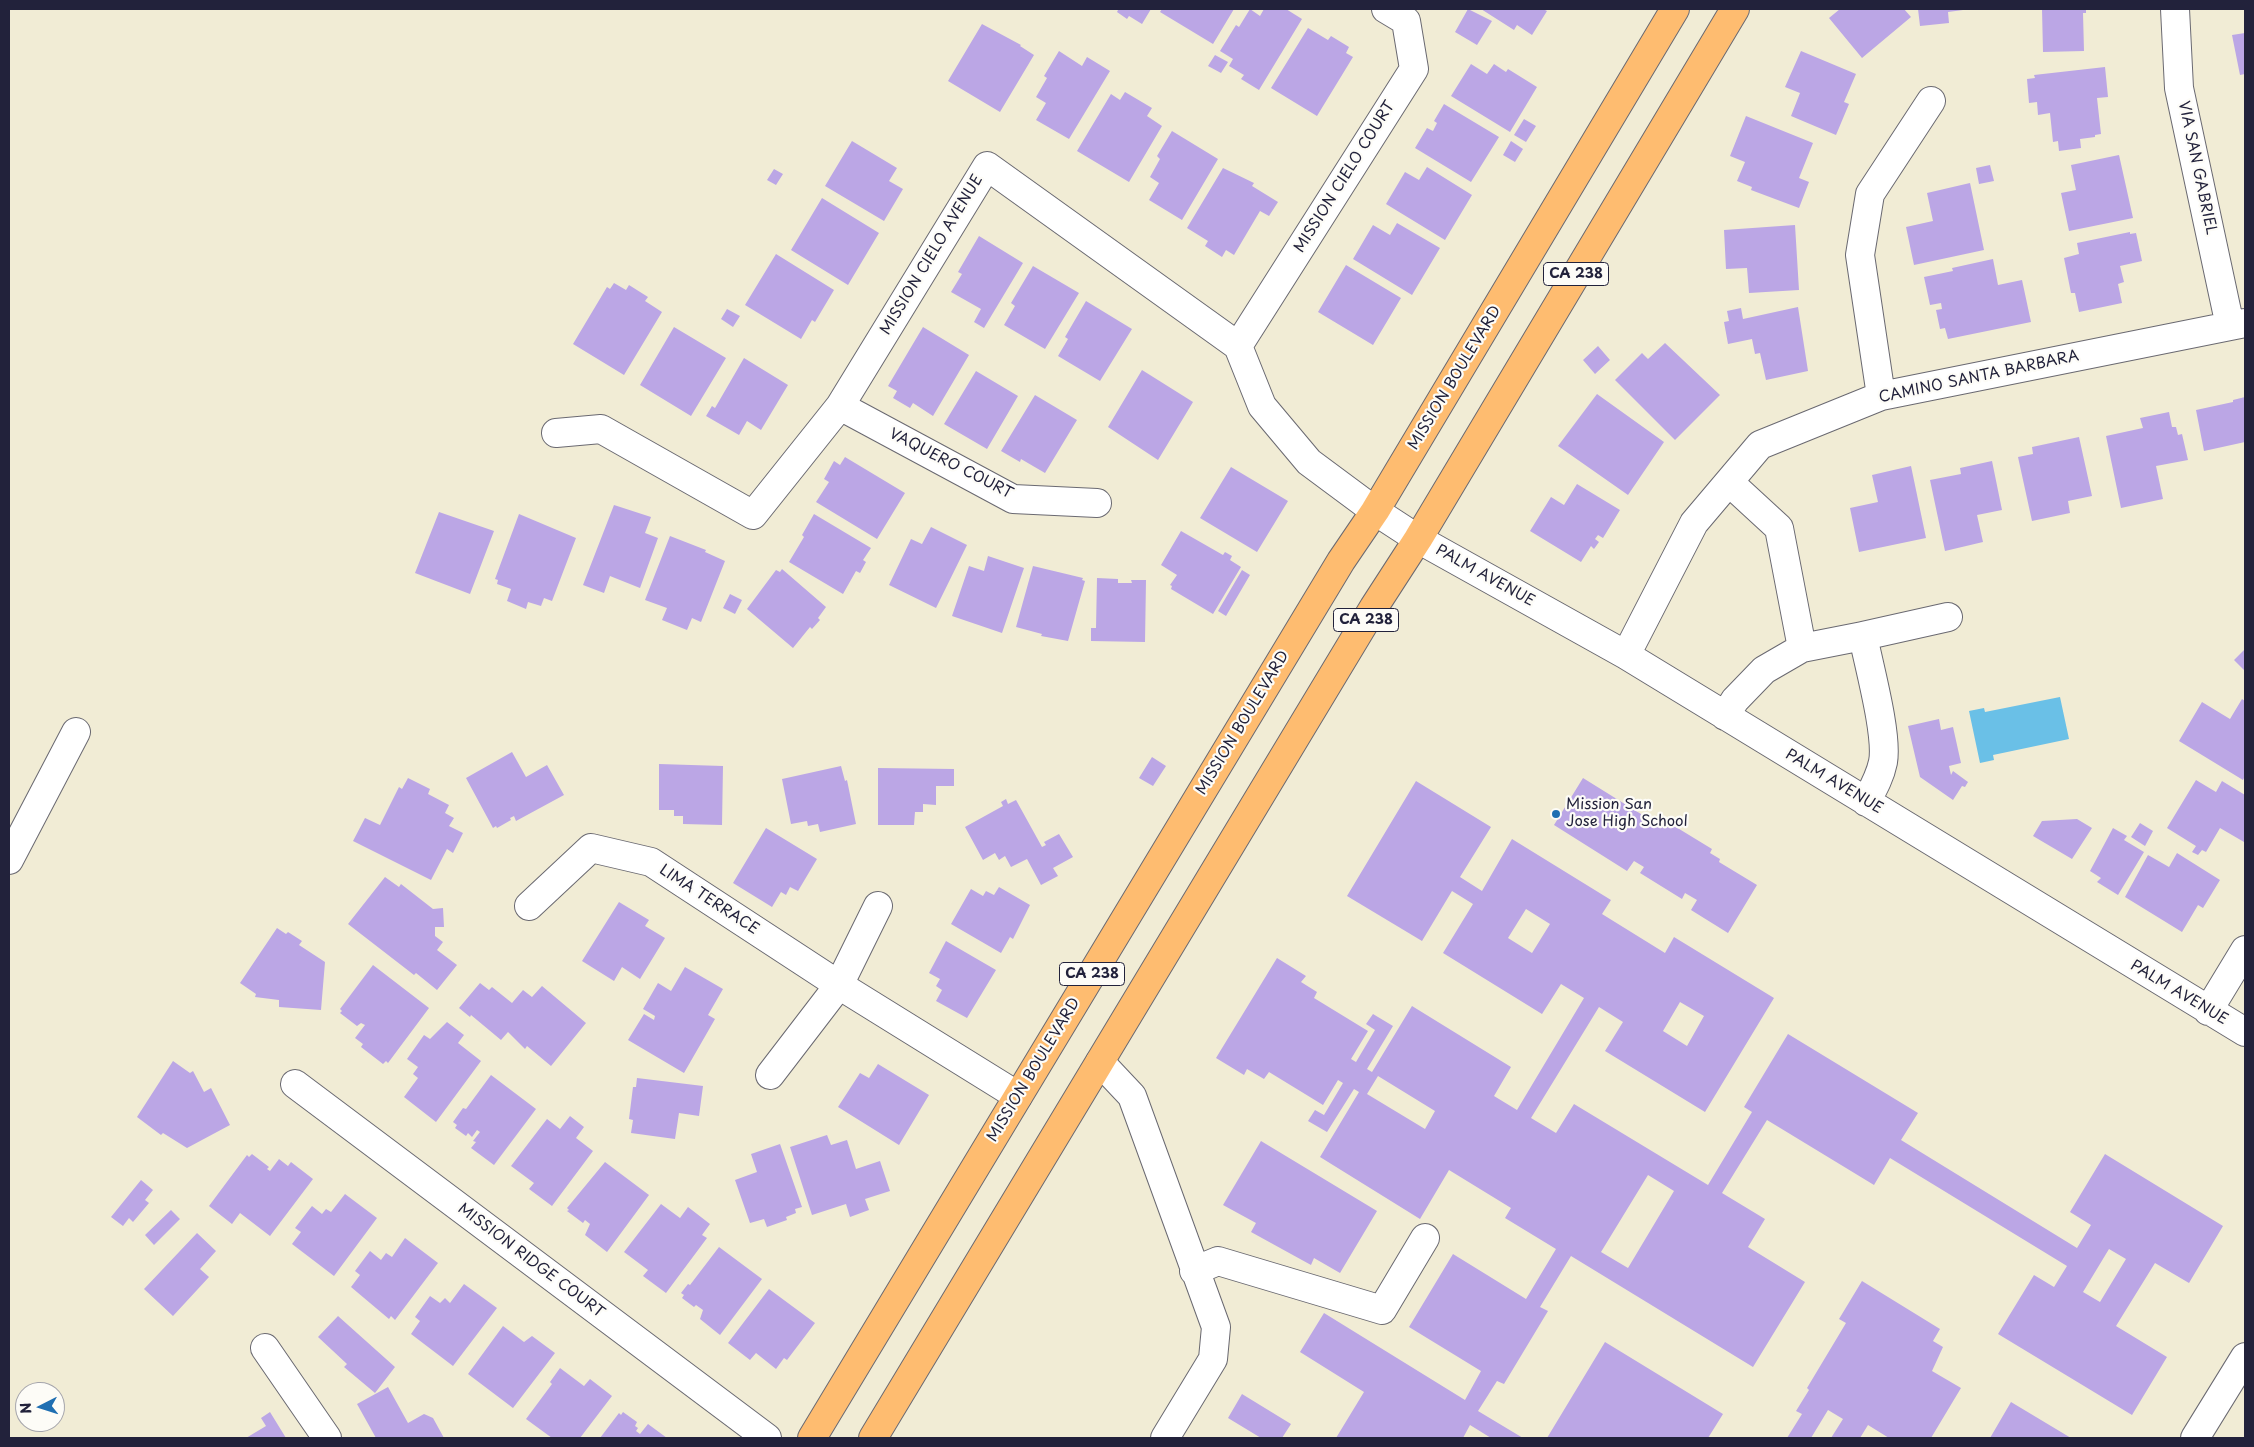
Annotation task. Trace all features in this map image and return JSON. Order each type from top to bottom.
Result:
[{"type":"main road","name":"MISSION BOULEVARD","points":[[812,1438],[1341,561],[1375,511],[1675,9]]},
{"type":"main road","name":"CA 238","points":[[873,1438],[1369,615],[1418,539],[1734,9]]},
{"type":"street","name":"MISSION CIELO COURT","points":[[1238,346],[1414,69],[1406,21],[1386,9]]},
{"type":"street","name":"VIA SAN GABRIEL","points":[[2175,9],[2180,88],[2238,324]]},
{"type":"street","points":[[1881,396],[1860,255],[1870,194],[1931,101]]},
{"type":"street","name":"MISSION CIELO AVENUE","points":[[556,433],[601,429],[752,515],[840,406],[986,166],[1238,346]]},
{"type":"street","name":"CAMINO SANTA BARBARA","points":[[1626,655],[1694,523],[1760,445],[1881,396],[2238,324]]},
{"type":"street","points":[[1238,346],[1262,406],[1309,462],[1375,511],[1418,539]]},
{"type":"street","name":"VAQUERO COURT","points":[[840,406],[1013,499],[1097,503]]},
{"type":"street","points":[[1728,482],[1779,528],[1802,648]]},
{"type":"street","name":"PALM AVENUE","points":[[1418,539],[1626,655],[2245,1032]]},
{"type":"street","points":[[1725,716],[1735,700],[1764,670],[1802,648],[1948,617]]},
{"type":"street","points":[[1863,636],[1881,729],[1883,761],[1878,779],[1866,802]]},
{"type":"street","points":[[9,860],[76,732]]},
{"type":"street","name":"LIMA TERRACE","points":[[529,906],[591,848],[651,862],[839,985],[1018,1096]]},
{"type":"street","points":[[770,1075],[839,985],[878,906]]},
{"type":"street","points":[[2208,1011],[2245,950]]},
{"type":"street","points":[[1100,1062],[1132,1096],[1194,1271],[1216,1327],[1213,1359],[1165,1438]]},
{"type":"street","name":"MISSION RIDGE COURT","points":[[295,1084],[767,1438]]},
{"type":"street","points":[[1194,1271],[1218,1261],[1382,1310],[1425,1238]]},
{"type":"street","points":[[265,1348],[327,1438]]},
{"type":"street","points":[[2195,1438],[2245,1357]]},
{"type":"water","points":[[2060,697],[2069,739],[1993,755],[1994,760],[1980,763],[1969,711],[1984,708],[1985,712]]},
{"type":"building","points":[[1116,9],[1151,9],[1142,24],[1129,16],[1127,19],[1117,12],[1118,10]]},
{"type":"building","points":[[1162,9],[1234,9],[1213,44],[1160,12]]},
{"type":"building","points":[[1250,9],[1260,16],[1264,9],[1286,9],[1302,19],[1259,90],[1241,79],[1244,75],[1229,66],[1233,59],[1220,51],[1236,25],[1239,27]]},
{"type":"building","points":[[1468,9],[1492,21],[1477,45],[1455,32]]},
{"type":"building","points":[[1481,9],[1543,9],[1547,11],[1532,35],[1517,25],[1514,30]]},
{"type":"building","points":[[1840,9],[1904,9],[1911,17],[1862,58],[1829,18]]},
{"type":"building","points":[[1918,9],[1963,10],[1948,12],[1949,23],[1920,26]]},
{"type":"building","points":[[2042,9],[2086,9],[2086,13],[2083,13],[2084,51],[2043,52]]},
{"type":"building","points":[[982,24],[1021,45],[1034,55],[1000,112],[948,81]]},
{"type":"building","points":[[1308,28],[1328,40],[1331,36],[1349,47],[1346,53],[1353,57],[1317,116],[1271,88]]},
{"type":"building","points":[[2245,33],[2245,74],[2240,75],[2232,35]]},
{"type":"building","points":[[1059,51],[1082,66],[1087,57],[1110,71],[1069,139],[1036,120],[1046,103],[1036,97],[1047,78],[1044,76]]},
{"type":"building","points":[[1801,51],[1856,74],[1844,102],[1849,104],[1836,135],[1791,116],[1800,93],[1785,87]]},
{"type":"building","points":[[1215,55],[1228,62],[1221,73],[1208,66]]},
{"type":"building","points":[[1471,64],[1487,74],[1494,64],[1506,72],[1508,69],[1537,87],[1510,132],[1451,96]]},
{"type":"building","points":[[2105,67],[2108,97],[2097,98],[2101,134],[2095,135],[2095,137],[2080,139],[2081,148],[2059,151],[2058,141],[2053,142],[2050,113],[2038,115],[2037,102],[2029,103],[2027,79],[2035,78],[2034,75]]},
{"type":"building","points":[[1125,92],[1152,108],[1147,116],[1162,126],[1129,182],[1077,151],[1111,94],[1120,100]]},
{"type":"building","points":[[1444,104],[1499,137],[1471,182],[1415,148],[1427,128],[1433,131],[1437,123],[1434,121]]},
{"type":"building","points":[[1746,116],[1813,143],[1799,178],[1809,182],[1799,208],[1751,190],[1752,187],[1737,181],[1745,162],[1730,156]]},
{"type":"building","points":[[1524,119],[1536,126],[1526,142],[1514,135]]},
{"type":"building","points":[[1172,131],[1218,159],[1182,220],[1149,200],[1159,183],[1150,177],[1160,159],[1157,156]]},
{"type":"building","points":[[852,141],[897,168],[889,181],[903,189],[884,221],[825,186]]},
{"type":"building","points":[[1511,141],[1523,149],[1515,162],[1503,155]]},
{"type":"building","points":[[2119,155],[2133,218],[2069,231],[2061,193],[2076,190],[2071,165]]},
{"type":"building","points":[[1990,165],[1994,181],[1979,184],[1976,168]]},
{"type":"building","points":[[1427,167],[1472,195],[1445,240],[1386,204],[1405,172],[1419,180]]},
{"type":"building","points":[[1223,168],[1254,183],[1252,186],[1278,202],[1269,216],[1260,211],[1234,255],[1226,250],[1222,257],[1205,246],[1208,241],[1187,228]]},
{"type":"building","points":[[774,169],[783,174],[776,185],[767,180]]},
{"type":"building","points":[[1970,183],[1984,250],[1914,265],[1906,227],[1933,221],[1927,193]]},
{"type":"building","points":[[822,198],[879,233],[848,285],[791,250]]},
{"type":"building","points":[[1397,223],[1440,248],[1412,295],[1353,259],[1373,225],[1390,235]]},
{"type":"building","points":[[1795,225],[1799,290],[1749,293],[1747,268],[1726,269],[1724,230]]},
{"type":"building","points":[[2130,232],[2130,234],[2136,233],[2142,261],[2120,266],[2124,282],[2118,284],[2122,303],[2079,312],[2075,293],[2071,293],[2064,258],[2079,254],[2077,243]]},
{"type":"building","points":[[979,236],[1023,263],[984,328],[974,322],[981,309],[951,292],[962,274],[958,272]]},
{"type":"building","points":[[776,254],[834,290],[815,322],[812,320],[801,339],[745,305]]},
{"type":"building","points":[[1993,259],[1998,285],[2022,280],[2031,322],[1948,339],[1945,328],[1940,329],[1936,310],[1942,309],[1941,303],[1930,305],[1924,277],[1953,271],[1952,268]]},
{"type":"building","points":[[1346,265],[1401,298],[1373,345],[1318,312]]},
{"type":"building","points":[[1033,266],[1079,293],[1045,349],[1004,325],[1015,306],[1011,303]]},
{"type":"building","points":[[614,283],[626,290],[629,285],[648,297],[645,301],[662,312],[624,375],[573,344],[607,287],[610,289]]},
{"type":"building","points":[[1086,301],[1132,329],[1100,381],[1058,356],[1068,339],[1065,337]]},
{"type":"building","points":[[1798,307],[1808,371],[1766,380],[1760,353],[1755,354],[1752,339],[1728,344],[1724,322],[1729,321],[1727,311],[1741,308],[1743,319]]},
{"type":"building","points":[[727,309],[740,316],[733,327],[721,319]]},
{"type":"building","points":[[674,327],[726,358],[691,416],[640,385]]},
{"type":"building","points":[[923,327],[969,355],[933,416],[913,403],[910,408],[893,398],[897,391],[888,386]]},
{"type":"building","points":[[1665,343],[1720,395],[1675,440],[1615,380],[1642,353],[1648,359]]},
{"type":"building","points":[[1598,346],[1610,360],[1595,374],[1583,360]]},
{"type":"building","points":[[744,358],[788,385],[761,430],[747,421],[739,435],[706,416],[712,406],[715,408]]},
{"type":"building","points":[[1142,370],[1193,402],[1158,460],[1108,427]]},
{"type":"building","points":[[976,371],[1018,396],[987,449],[944,424]]},
{"type":"building","points":[[1597,394],[1664,442],[1628,495],[1558,446]]},
{"type":"building","points":[[1035,395],[1077,420],[1045,473],[1021,459],[1020,462],[1001,451]]},
{"type":"building","points":[[2245,397],[2245,442],[2204,451],[2196,410],[2233,402],[2233,400]]},
{"type":"building","points":[[2169,412],[2172,427],[2176,427],[2178,435],[2182,434],[2188,460],[2156,466],[2163,499],[2121,508],[2106,436],[2143,428],[2140,418]]},
{"type":"building","points":[[2079,437],[2092,496],[2068,501],[2070,513],[2032,521],[2018,457],[2033,454],[2032,447]]},
{"type":"building","points":[[845,457],[905,493],[877,539],[816,502],[829,482],[824,479],[834,461],[840,465]]},
{"type":"building","points":[[1992,461],[2002,510],[1977,515],[1983,542],[1945,551],[1930,480],[1961,474],[1960,468]]},
{"type":"building","points":[[1911,466],[1926,538],[1859,552],[1850,508],[1878,502],[1872,475]]},
{"type":"building","points":[[1231,467],[1288,501],[1257,552],[1200,518]]},
{"type":"building","points":[[1577,484],[1620,510],[1603,538],[1598,535],[1595,539],[1599,542],[1594,549],[1591,546],[1581,562],[1530,531],[1551,497],[1564,505]]},
{"type":"building","points":[[614,505],[651,517],[645,533],[658,538],[640,588],[610,576],[604,593],[583,585]]},
{"type":"building","points":[[439,512],[494,531],[470,594],[415,573]]},
{"type":"building","points":[[519,514],[576,538],[552,601],[544,598],[541,606],[528,602],[526,609],[507,601],[511,589],[497,584],[498,580],[495,579]]},
{"type":"building","points":[[814,514],[871,548],[863,560],[866,562],[860,573],[856,571],[843,594],[789,562],[804,537],[802,535]]},
{"type":"building","points":[[931,527],[967,545],[936,608],[889,585],[911,539],[922,544]]},
{"type":"building","points":[[1181,531],[1223,555],[1225,552],[1232,556],[1230,560],[1241,567],[1213,614],[1171,589],[1172,586],[1170,585],[1177,575],[1161,565]]},
{"type":"building","points":[[670,536],[706,550],[705,552],[725,561],[701,622],[692,618],[687,630],[662,620],[667,608],[645,600]]},
{"type":"building","points":[[988,556],[1024,568],[1002,633],[952,616],[969,566],[984,571]]},
{"type":"building","points":[[1033,566],[1083,578],[1082,580],[1085,581],[1068,641],[1041,636],[1042,634],[1016,627]]},
{"type":"building","points":[[782,569],[826,607],[818,618],[820,620],[812,629],[810,627],[793,648],[747,609],[776,570],[780,572]]},
{"type":"building","points":[[1242,570],[1250,575],[1226,616],[1218,611]]},
{"type":"building","points":[[1097,578],[1118,579],[1118,583],[1132,583],[1131,580],[1146,580],[1145,642],[1091,641],[1091,628],[1096,628]]},
{"type":"building","points":[[730,594],[742,600],[735,614],[723,608]]},
{"type":"building","points":[[2245,649],[2245,671],[2234,660]]},
{"type":"building","points":[[2242,699],[2245,701],[2245,776],[2243,780],[2179,741],[2202,702],[2230,719]]},
{"type":"building","points":[[1939,719],[1941,730],[1953,727],[1961,763],[1949,766],[1951,775],[1953,771],[1968,782],[1965,787],[1962,786],[1953,800],[1920,777],[1908,726]]},
{"type":"building","points":[[512,752],[526,777],[547,765],[564,795],[516,821],[514,816],[510,818],[511,820],[497,828],[496,826],[493,828],[466,778]]},
{"type":"building","points":[[1152,757],[1166,766],[1153,786],[1139,778]]},
{"type":"building","points":[[659,764],[723,766],[722,825],[683,824],[683,816],[674,816],[674,810],[659,810]]},
{"type":"building","points":[[841,766],[845,781],[847,780],[856,824],[820,832],[818,824],[808,826],[807,821],[791,824],[782,779]]},
{"type":"building","points":[[878,768],[954,769],[954,786],[936,786],[936,805],[923,804],[923,812],[915,812],[914,825],[878,825]]},
{"type":"building","points":[[408,778],[430,789],[428,794],[449,805],[445,813],[454,818],[449,826],[463,833],[453,853],[447,849],[431,880],[353,841],[365,818],[380,825],[399,787],[402,789]]},
{"type":"building","points":[[1583,778],[1657,824],[1658,821],[1669,827],[1671,824],[1712,849],[1710,853],[1720,859],[1719,862],[1757,885],[1728,933],[1691,910],[1697,900],[1685,893],[1682,899],[1640,873],[1644,867],[1634,861],[1627,871],[1554,825]]},
{"type":"building","points":[[2196,780],[2216,792],[2222,781],[2245,795],[2244,842],[2220,828],[2206,852],[2202,850],[2198,855],[2192,852],[2196,846],[2167,828]]},
{"type":"building","points":[[1416,781],[1491,827],[1460,877],[1482,891],[1512,839],[1611,900],[1602,914],[1665,953],[1674,937],[1774,998],[1705,1112],[1605,1051],[1623,1022],[1599,1007],[1531,1118],[1556,1133],[1574,1104],[1708,1185],[1752,1112],[1744,1107],[1788,1034],[1918,1113],[1901,1140],[2077,1248],[2091,1225],[2070,1212],[2105,1154],[2223,1226],[2189,1283],[2155,1263],[2116,1326],[2167,1357],[2132,1415],[1998,1334],[2034,1275],[2054,1287],[2067,1266],[1890,1158],[1874,1185],[1767,1120],[1722,1193],[1765,1219],[1748,1247],[1805,1282],[1753,1367],[1571,1256],[1540,1307],[1548,1311],[1504,1384],[1497,1381],[1478,1411],[1523,1438],[1491,1438],[1470,1425],[1463,1438],[1336,1438],[1364,1392],[1300,1352],[1324,1313],[1465,1400],[1481,1371],[1409,1327],[1453,1254],[1526,1299],[1556,1249],[1505,1218],[1511,1208],[1449,1170],[1420,1219],[1320,1157],[1359,1092],[1354,1089],[1327,1132],[1308,1121],[1315,1110],[1324,1115],[1343,1083],[1338,1080],[1323,1105],[1269,1072],[1264,1079],[1247,1069],[1244,1075],[1216,1058],[1277,958],[1306,976],[1301,982],[1317,992],[1314,998],[1368,1031],[1351,1059],[1356,1062],[1375,1030],[1366,1024],[1373,1014],[1393,1026],[1367,1069],[1372,1072],[1412,1006],[1511,1067],[1494,1096],[1517,1110],[1584,998],[1561,984],[1542,1014],[1443,953],[1473,904],[1452,891],[1422,941],[1347,896]],"holes":[[[1526,909],[1550,924],[1532,953],[1508,938]],[[1680,1002],[1704,1016],[1687,1046],[1663,1031]],[[1378,1076],[1435,1111],[1425,1129],[1367,1094]],[[1648,1175],[1674,1191],[1628,1268],[1601,1252]],[[2109,1249],[2126,1259],[2100,1302],[2083,1292]]]},
{"type":"building","points":[[1006,799],[1008,804],[1016,800],[1042,847],[1046,845],[1044,842],[1059,834],[1073,857],[1053,868],[1058,876],[1041,885],[1027,859],[1011,867],[1005,856],[999,860],[995,853],[983,860],[965,827],[1003,806],[1001,802]]},
{"type":"building","points":[[2077,819],[2092,828],[2072,859],[2033,836],[2042,821]]},
{"type":"building","points":[[2140,823],[2153,831],[2145,846],[2131,837]]},
{"type":"building","points":[[766,828],[817,859],[798,891],[790,887],[786,895],[781,892],[772,907],[733,883]]},
{"type":"building","points":[[2113,828],[2127,836],[2124,840],[2144,852],[2118,895],[2097,882],[2101,878],[2090,871]]},
{"type":"building","points":[[2177,853],[2220,880],[2203,908],[2198,905],[2182,932],[2125,897],[2148,855],[2169,867]]},
{"type":"building","points":[[385,877],[399,887],[401,884],[433,909],[443,908],[444,927],[435,927],[435,936],[443,942],[437,950],[457,965],[437,990],[416,973],[414,975],[348,924]]},
{"type":"building","points":[[999,887],[1030,905],[1013,939],[1010,937],[1001,953],[951,924],[971,889],[983,896],[986,891],[994,895]]},
{"type":"building","points":[[619,902],[649,920],[645,926],[665,938],[640,979],[622,967],[614,981],[582,961]]},
{"type":"building","points":[[277,928],[286,934],[288,932],[302,941],[299,945],[325,962],[321,1010],[279,1007],[279,1000],[255,997],[256,994],[240,983]]},
{"type":"building","points":[[946,941],[996,970],[967,1018],[936,1001],[942,990],[936,986],[940,979],[929,973]]},
{"type":"building","points":[[373,965],[429,1008],[388,1063],[386,1061],[383,1064],[361,1047],[363,1044],[355,1038],[365,1025],[361,1023],[357,1026],[340,1013],[342,1011],[340,1009]]},
{"type":"building","points":[[685,967],[723,989],[708,1015],[715,1019],[684,1073],[628,1040],[644,1014],[654,1020],[655,1016],[643,1009],[658,983],[671,991]]},
{"type":"building","points":[[480,983],[489,990],[492,987],[512,1003],[523,990],[532,997],[542,986],[586,1023],[551,1066],[527,1046],[525,1049],[508,1032],[501,1040],[471,1015],[470,1017],[459,1008]]},
{"type":"building","points":[[447,1022],[464,1035],[458,1043],[481,1061],[436,1122],[404,1097],[418,1078],[413,1074],[418,1067],[407,1059],[424,1035],[430,1039]]},
{"type":"building","points":[[173,1061],[190,1073],[193,1071],[204,1092],[211,1088],[230,1125],[187,1148],[163,1133],[161,1135],[137,1117]]},
{"type":"building","points":[[878,1064],[929,1095],[899,1145],[838,1107],[860,1073],[869,1078]]},
{"type":"building","points":[[491,1075],[536,1109],[494,1165],[471,1148],[476,1142],[473,1141],[480,1132],[477,1130],[472,1137],[468,1133],[466,1136],[455,1128],[457,1125],[453,1122],[463,1108],[466,1109]]},
{"type":"building","points":[[637,1078],[703,1086],[699,1116],[679,1113],[675,1139],[631,1133],[633,1120],[629,1119],[633,1087],[636,1087]]},
{"type":"building","points":[[570,1116],[584,1127],[576,1138],[593,1151],[552,1206],[529,1189],[534,1183],[511,1166],[547,1119],[560,1129]]},
{"type":"building","points":[[827,1135],[831,1145],[847,1140],[856,1169],[880,1161],[890,1191],[865,1199],[869,1210],[850,1217],[846,1204],[812,1215],[790,1147]]},
{"type":"building","points":[[1261,1141],[1377,1211],[1340,1273],[1314,1258],[1311,1265],[1251,1232],[1256,1223],[1223,1205]]},
{"type":"building","points":[[780,1144],[802,1207],[795,1209],[796,1213],[786,1217],[787,1220],[767,1227],[764,1219],[750,1223],[735,1180],[757,1172],[751,1154]]},
{"type":"building","points":[[252,1154],[269,1167],[267,1169],[270,1171],[279,1159],[288,1166],[291,1162],[313,1179],[270,1236],[240,1213],[232,1224],[209,1206],[247,1155],[249,1157]]},
{"type":"building","points":[[605,1162],[649,1195],[607,1252],[585,1235],[590,1224],[585,1220],[583,1223],[567,1211],[569,1210],[567,1208]]},
{"type":"building","points":[[141,1180],[153,1190],[145,1200],[149,1203],[133,1222],[129,1218],[123,1226],[111,1217]]},
{"type":"building","points":[[345,1194],[377,1218],[334,1276],[292,1244],[301,1232],[295,1228],[312,1206],[322,1214],[326,1209],[331,1212]]},
{"type":"building","points":[[661,1204],[680,1218],[688,1207],[710,1224],[702,1235],[707,1238],[666,1293],[643,1276],[648,1270],[624,1252]]},
{"type":"building","points":[[171,1210],[180,1219],[154,1245],[145,1235]]},
{"type":"building","points":[[197,1233],[216,1251],[200,1269],[209,1277],[173,1316],[144,1289]]},
{"type":"building","points":[[405,1238],[438,1263],[395,1320],[391,1316],[389,1319],[351,1287],[360,1275],[355,1271],[370,1251],[381,1260],[386,1253],[392,1257]]},
{"type":"building","points":[[719,1247],[762,1279],[720,1335],[700,1319],[703,1310],[696,1305],[694,1307],[682,1298],[684,1295],[681,1293],[688,1284],[690,1285]]},
{"type":"building","points":[[1862,1281],[1940,1329],[1933,1341],[1943,1347],[1932,1371],[1961,1388],[1931,1438],[1889,1438],[1868,1425],[1860,1438],[1831,1438],[1843,1419],[1828,1410],[1811,1438],[1787,1438],[1802,1414],[1796,1411],[1809,1390],[1807,1388],[1846,1323],[1839,1319]]},
{"type":"building","points":[[464,1284],[497,1308],[453,1366],[411,1334],[420,1321],[415,1317],[430,1296],[440,1303],[445,1298],[450,1303]]},
{"type":"building","points":[[769,1289],[815,1323],[787,1360],[784,1358],[776,1369],[756,1353],[750,1360],[728,1343]]},
{"type":"building","points":[[338,1316],[395,1367],[375,1393],[344,1367],[347,1364],[318,1337]]},
{"type":"building","points":[[503,1326],[524,1342],[532,1336],[555,1353],[513,1408],[468,1374]]},
{"type":"building","points":[[1605,1342],[1723,1414],[1708,1438],[1547,1438]]},
{"type":"building","points":[[560,1368],[584,1386],[590,1379],[612,1396],[580,1438],[552,1438],[526,1419],[552,1384],[550,1382]]},
{"type":"building","points":[[388,1387],[408,1423],[424,1414],[433,1418],[444,1438],[376,1438],[357,1404]]},
{"type":"building","points":[[1242,1394],[1291,1424],[1282,1438],[1261,1438],[1228,1418]]},
{"type":"building","points":[[2011,1402],[2071,1438],[1990,1438]]},
{"type":"building","points":[[270,1412],[286,1438],[246,1438],[266,1426],[261,1418]]},
{"type":"building","points":[[623,1412],[637,1422],[635,1426],[638,1428],[636,1431],[640,1434],[648,1424],[667,1438],[600,1438],[619,1413],[621,1415]]},
{"type":"place","name":"Mission San Jose High School","points":[[1556,814]]}]
